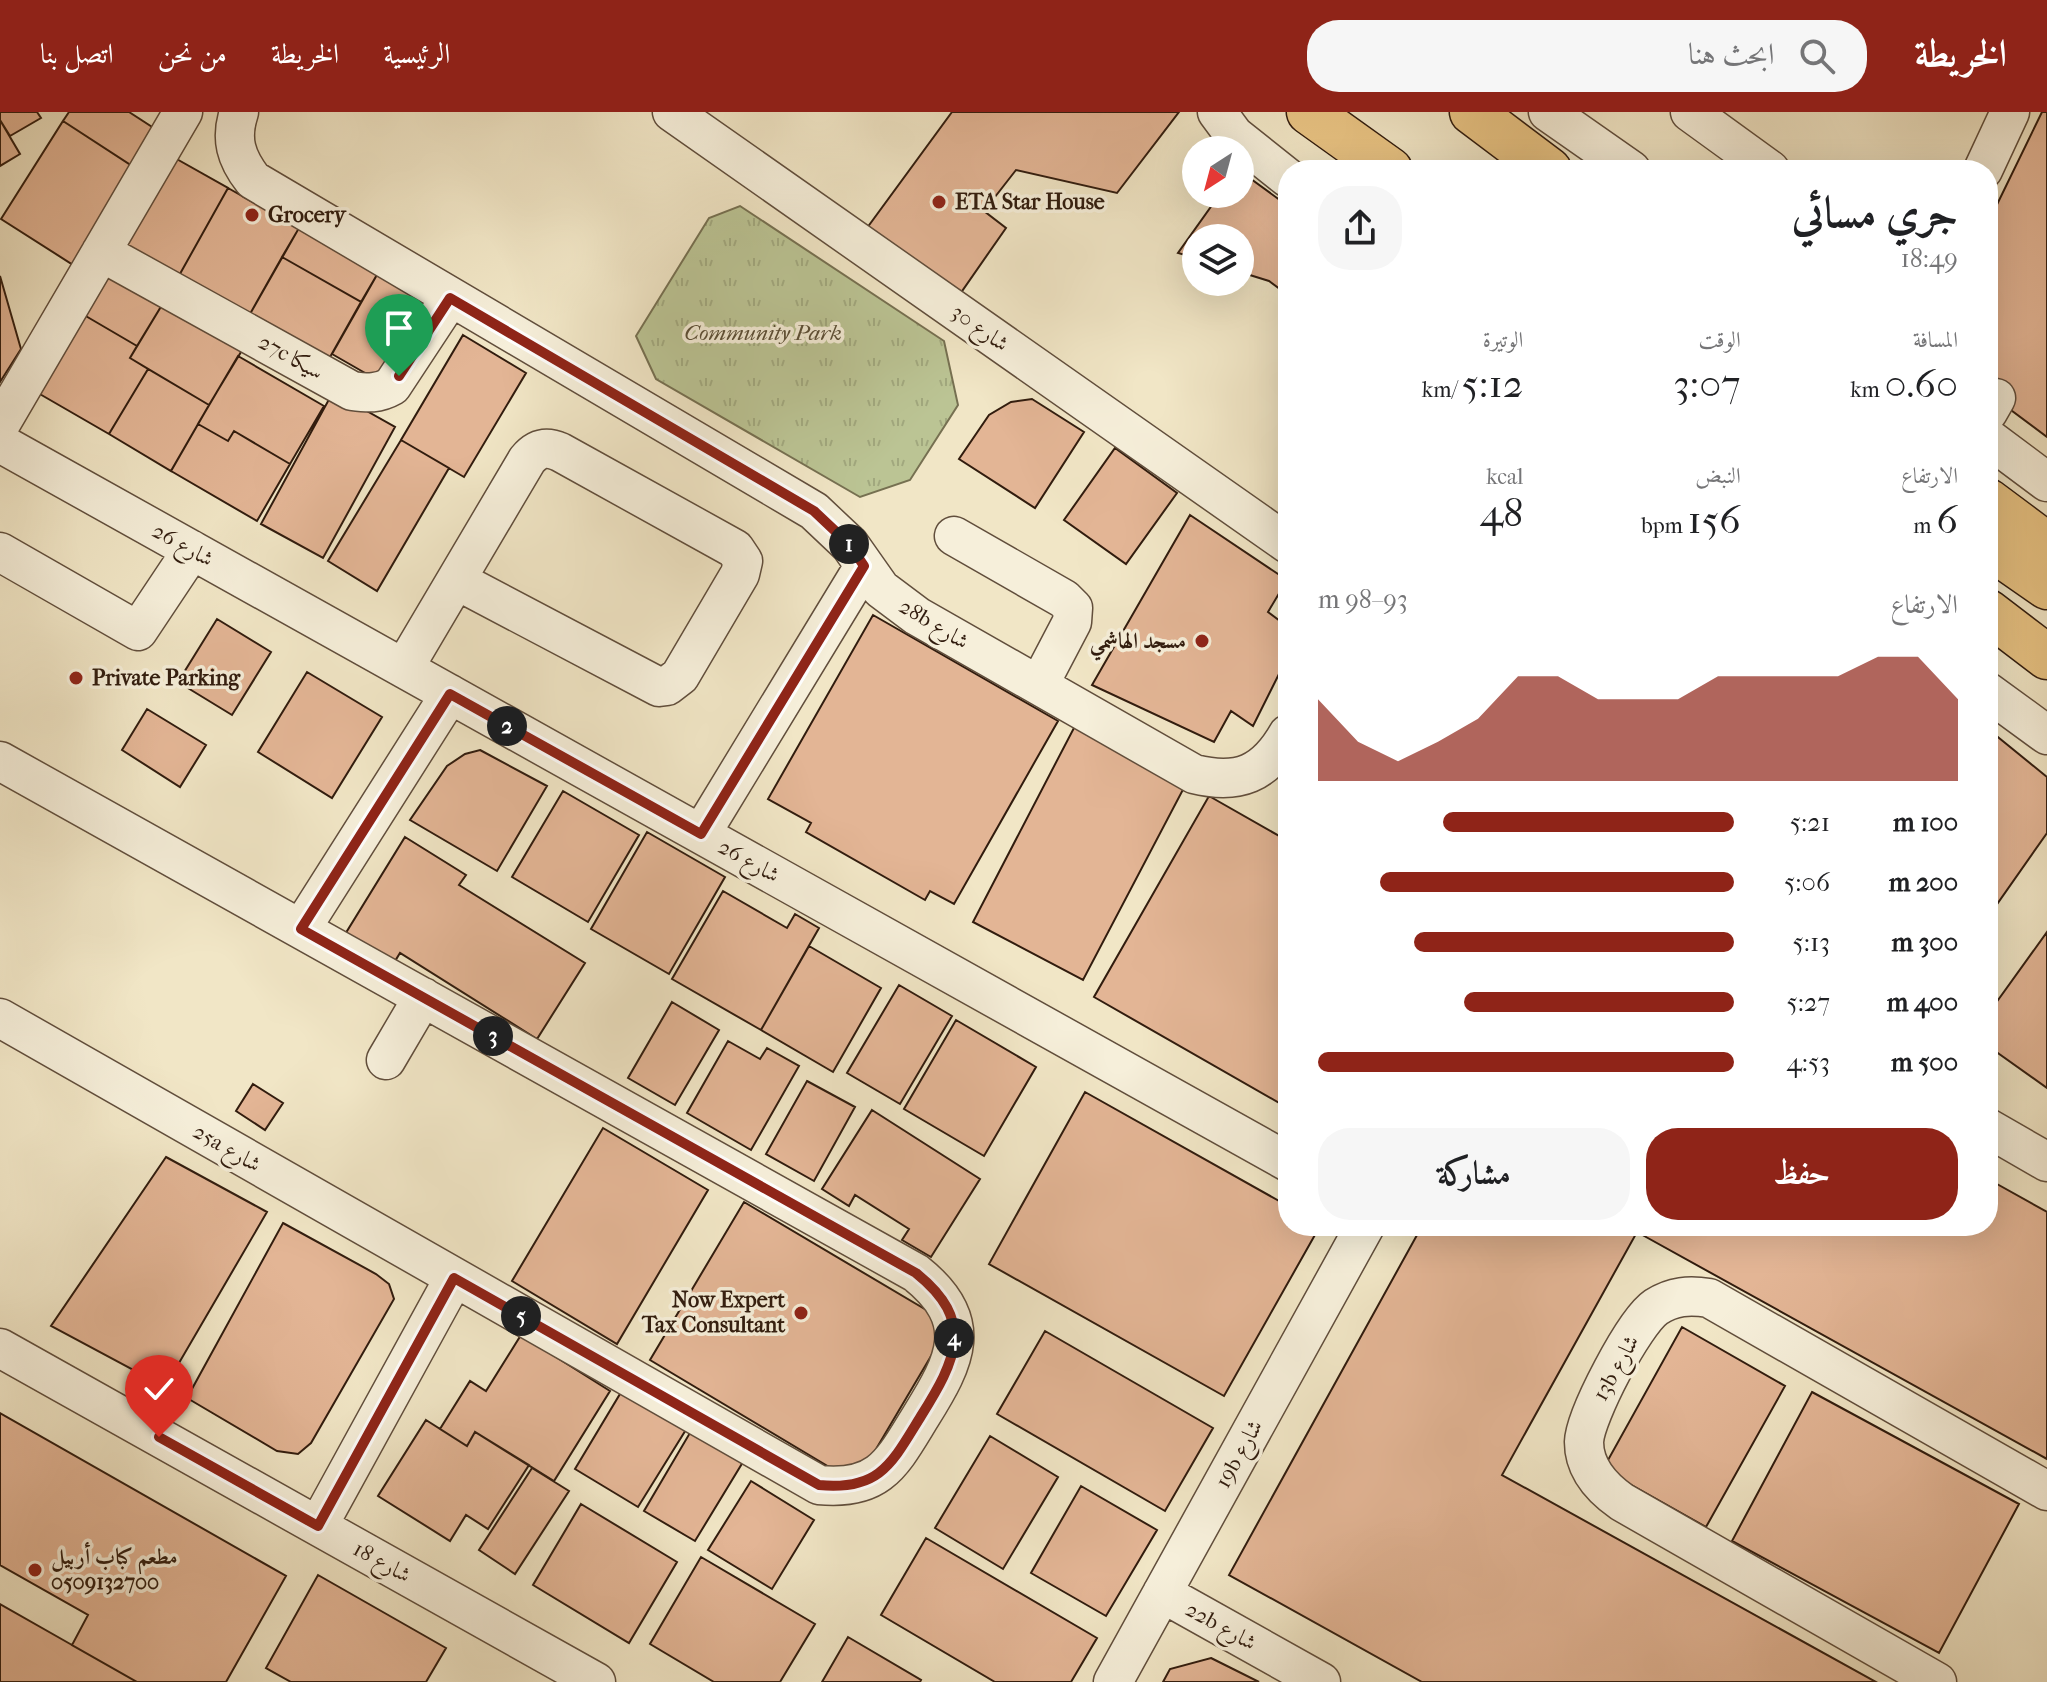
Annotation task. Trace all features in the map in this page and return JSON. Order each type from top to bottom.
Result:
[{"type":"main road","points":[[1309,112],[1376,160]]},
{"type":"main road","points":[[1472,112],[1536,160]]},
{"type":"main road","points":[[1998,508],[2047,545]]},
{"type":"main road","points":[[1998,553],[2047,587]]},
{"type":"main road","points":[[1998,620],[2047,657]]},
{"type":"street","points":[[0,425],[183,112]]},
{"type":"street","name":"28b شارع","points":[[239,112],[234,128],[234,147],[241,165],[253,180],[814,511],[850,545],[881,589],[897,604],[1194,774],[1230,779],[1249,774],[1267,763],[1278,748]]},
{"type":"street","name":"شارع 30","points":[[672,112],[1278,537]]},
{"type":"street","points":[[1217,112],[1234,135],[1278,170]]},
{"type":"street","points":[[1548,112],[1617,160]]},
{"type":"street","points":[[1690,112],[1756,160]]},
{"type":"street","points":[[1988,160],[2010,112]]},
{"type":"street","name":"27c سيكا","points":[[101,252],[352,391],[369,394],[392,386],[450,298]]},
{"type":"street","name":"شارع 26","points":[[0,443],[1278,1156]]},
{"type":"street","points":[[1998,445],[2047,482]]},
{"type":"street","points":[[404,668],[456,580],[527,460],[542,448],[560,452],[735,549],[743,561],[740,574],[680,676],[667,686],[659,687],[456,580]]},
{"type":"street","points":[[954,536],[1064,599],[1073,608],[1072,622],[1039,685]]},
{"type":"street","points":[[0,552],[138,631],[192,550]]},
{"type":"street","points":[[701,834],[864,566]]},
{"type":"street","points":[[301,929],[450,694]]},
{"type":"street","points":[[1998,699],[2047,735]]},
{"type":"street","name":"25a شارع","points":[[0,761],[916,1273],[935,1288],[949,1309],[955,1334],[953,1359],[899,1452],[885,1470],[865,1482],[842,1487],[819,1485],[0,1018]]},
{"type":"street","points":[[386,1060],[423,997]]},
{"type":"street","points":[[1998,1134],[2047,1162]]},
{"type":"street","name":"19b شارع","points":[[1113,1682],[1359,1236]]},
{"type":"street","points":[[318,1526],[454,1278]]},
{"type":"street","name":"13b شارع","points":[[1937,1682],[1602,1488],[1589,1467],[1584,1443],[1588,1419],[1640,1323],[1653,1309],[1670,1299],[1690,1295],[1709,1298],[2047,1491]]},
{"type":"street","name":"شارع 18","points":[[0,1348],[596,1682]]},
{"type":"street","name":"22b شارع","points":[[1162,1593],[1321,1682]]},
{"type":"green space","name":"Community Park","points":[[740,206],[944,341],[958,405],[910,480],[860,497],[656,379],[636,336],[709,218]]},
{"type":"building","points":[[0,112],[37,112],[41,118],[10,136],[0,120]]},
{"type":"building","points":[[69,112],[129,112],[166,136],[143,173],[63,121]]},
{"type":"building","name":"ETA Star House","points":[[952,112],[1179,112],[1117,193],[1016,170],[984,211],[1006,228],[960,294],[867,228]]},
{"type":"building","points":[[2042,112],[2047,112],[2047,437],[1998,400],[1998,202]]},
{"type":"building","points":[[0,120],[20,154],[0,166]]},
{"type":"building","points":[[63,121],[143,173],[81,270],[1,219]]},
{"type":"building","points":[[166,153],[228,188],[176,281],[113,246]]},
{"type":"building","points":[[1254,181],[1278,199],[1278,288],[1254,276],[1254,224],[1199,224],[1210,208],[1254,208]]},
{"type":"building","points":[[228,188],[299,228],[246,321],[176,281]]},
{"type":"building","points":[[299,228],[378,273],[361,302],[282,257]]},
{"type":"building","points":[[282,257],[361,302],[325,366],[246,321]]},
{"type":"building","points":[[111,269],[165,300],[137,346],[84,315]]},
{"type":"building","points":[[378,273],[432,303],[386,385],[332,354]]},
{"type":"building","points":[[0,276],[21,349],[0,382]]},
{"type":"building","points":[[165,300],[244,347],[209,405],[130,358]]},
{"type":"building","points":[[84,315],[137,346],[130,358],[148,369],[109,434],[38,393]]},
{"type":"building","points":[[463,335],[526,373],[464,477],[401,440]]},
{"type":"building","points":[[238,356],[324,406],[290,464],[234,431],[228,441],[198,424]]},
{"type":"building","points":[[148,369],[209,405],[171,471],[109,434]]},
{"type":"building","points":[[333,392],[395,427],[323,558],[261,524]]},
{"type":"building","points":[[1032,399],[1084,432],[1035,508],[959,459],[989,415],[1011,402]]},
{"type":"building","points":[[198,424],[228,441],[234,431],[290,464],[257,521],[171,471]]},
{"type":"building","points":[[401,440],[449,468],[377,591],[328,561]]},
{"type":"building","points":[[1115,448],[1177,493],[1126,564],[1064,520]]},
{"type":"building","name":"مسجد الهاشمي","points":[[1190,515],[1278,574],[1278,595],[1268,612],[1278,620],[1278,676],[1253,726],[1231,711],[1214,742],[1092,685]]},
{"type":"building","points":[[873,615],[1058,721],[954,904],[930,891],[925,900],[806,832],[811,823],[768,799]]},
{"type":"building","points":[[217,619],[271,652],[232,715],[178,682]]},
{"type":"building","points":[[307,672],[382,717],[332,798],[258,752]]},
{"type":"building","points":[[147,709],[206,745],[180,787],[122,750]]},
{"type":"building","points":[[1076,724],[1187,782],[1083,980],[973,922]]},
{"type":"building","points":[[1998,737],[2047,777],[2047,833],[1998,903]]},
{"type":"building","points":[[480,750],[547,786],[497,871],[410,820],[447,766],[465,754]]},
{"type":"building","points":[[563,791],[639,835],[588,922],[512,877]]},
{"type":"building","points":[[1209,796],[1278,835],[1278,1102],[1094,997]]},
{"type":"building","points":[[647,832],[725,877],[669,974],[591,929]]},
{"type":"building","points":[[405,837],[466,875],[459,885],[585,963],[537,1039],[400,953],[392,966],[344,936]]},
{"type":"building","points":[[723,891],[787,928],[795,914],[819,928],[761,1030],[672,979]]},
{"type":"building","points":[[2047,932],[2047,1088],[1998,1053],[1998,1000]]},
{"type":"building","points":[[809,946],[881,988],[833,1072],[761,1030]]},
{"type":"building","points":[[899,985],[952,1016],[900,1104],[847,1073]]},
{"type":"building","points":[[672,1002],[719,1030],[675,1105],[628,1078]]},
{"type":"building","points":[[956,1020],[1036,1067],[984,1156],[904,1109]]},
{"type":"building","points":[[728,1041],[760,1059],[767,1048],[799,1066],[751,1150],[687,1113]]},
{"type":"building","points":[[807,1081],[855,1107],[814,1181],[766,1154]]},
{"type":"building","points":[[253,1084],[283,1103],[265,1130],[236,1111]]},
{"type":"building","points":[[1085,1092],[1278,1200],[1278,1236],[1314,1236],[1224,1396],[989,1264]]},
{"type":"building","points":[[872,1110],[980,1179],[931,1257],[902,1240],[909,1229],[855,1195],[849,1206],[822,1189]]},
{"type":"building","points":[[603,1128],[708,1190],[617,1344],[512,1281]]},
{"type":"building","points":[[166,1157],[267,1212],[165,1387],[51,1326]]},
{"type":"building","points":[[1998,1185],[2047,1212],[2047,1459],[1644,1236],[1998,1236]]},
{"type":"building","points":[[744,1202],[950,1324],[856,1483],[650,1360]]},
{"type":"building","points":[[283,1223],[376,1274],[389,1284],[394,1299],[311,1443],[298,1454],[277,1451],[187,1398]]},
{"type":"building","points":[[1416,1236],[1635,1236],[1502,1475],[1876,1682],[1422,1682],[1229,1575]]},
{"type":"building","points":[[1682,1327],[1785,1386],[1706,1527],[1603,1469]]},
{"type":"building","points":[[1045,1331],[1213,1428],[1165,1511],[997,1414]]},
{"type":"building","points":[[521,1335],[610,1391],[554,1481],[475,1432],[467,1446],[440,1429],[470,1381],[486,1391]]},
{"type":"building","points":[[623,1389],[687,1428],[638,1507],[575,1469]]},
{"type":"building","points":[[1812,1392],[2019,1504],[1939,1653],[1732,1541]]},
{"type":"building","points":[[0,1413],[286,1576],[226,1682],[137,1682],[72,1645],[88,1615],[0,1565]]},
{"type":"building","points":[[426,1420],[467,1446],[475,1432],[529,1465],[488,1529],[466,1515],[450,1541],[378,1496]]},
{"type":"building","points":[[694,1426],[746,1457],[695,1541],[644,1511]]},
{"type":"building","points":[[990,1436],[1058,1477],[1003,1569],[935,1528]]},
{"type":"building","points":[[532,1468],[569,1491],[515,1574],[479,1550]]},
{"type":"building","points":[[751,1481],[814,1520],[772,1589],[708,1550]]},
{"type":"building","points":[[1081,1486],[1157,1530],[1106,1616],[1031,1573]]},
{"type":"building","points":[[581,1504],[677,1562],[629,1643],[533,1585]]},
{"type":"building","points":[[926,1538],[1097,1638],[1071,1682],[995,1682],[881,1615]]},
{"type":"building","points":[[701,1557],[815,1624],[780,1682],[714,1682],[650,1644]]},
{"type":"building","points":[[318,1575],[446,1648],[426,1682],[291,1682],[266,1668]]},
{"type":"building","points":[[0,1604],[72,1645],[137,1682],[0,1682]]},
{"type":"building","points":[[848,1637],[921,1680],[920,1682],[822,1682]]},
{"type":"building","points":[[1211,1658],[1259,1682],[1163,1682],[1170,1669]]},
{"type":"place","name":"ETA Star House","points":[[939,202]]},
{"type":"place","name":"Grocery","points":[[252,215]]},
{"type":"place","name":"مسجد الهاشمي","points":[[1202,641]]},
{"type":"place","name":"Private Parking","points":[[76,678]]},
{"type":"place","name":"Now Expert Tax Consultant","points":[[801,1313]]},
{"type":"place","name":"مطعم كباب أربيل 0509132700","points":[[35,1570]]},
{"type":"route","points":[[159,1437],[318,1526],[454,1278],[819,1485],[842,1487],[865,1482],[885,1470],[942,1382],[953,1359],[955,1334],[949,1309],[935,1288],[916,1273],[301,929],[450,694],[701,834],[864,566],[834,527],[814,511],[450,298],[399,376]]}]
